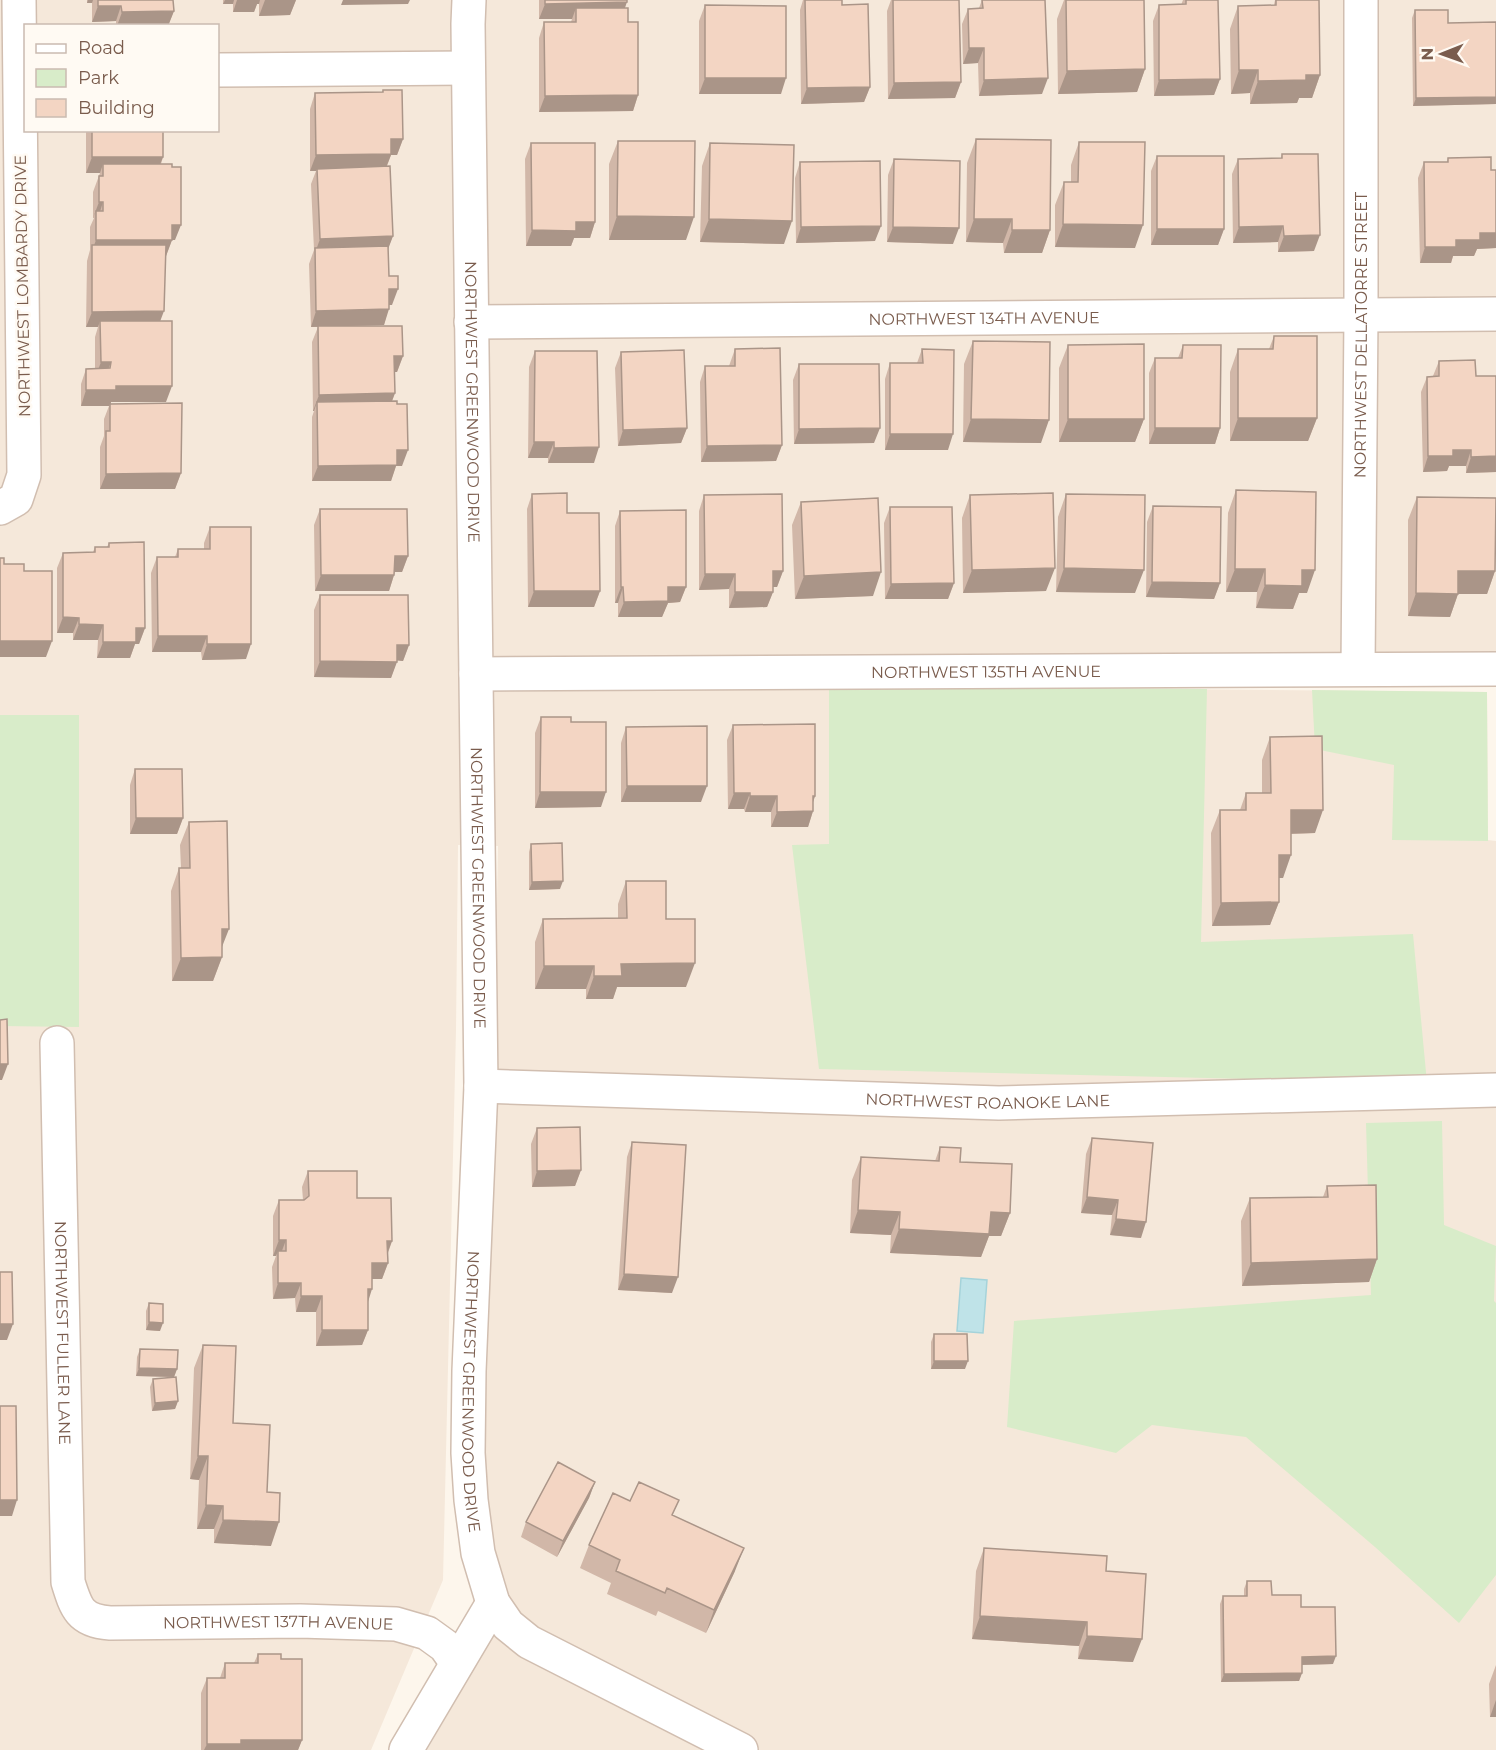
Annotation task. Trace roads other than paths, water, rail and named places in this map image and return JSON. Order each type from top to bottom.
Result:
[{"type":"street","name":"NORTHWEST LOMBARDY DRIVE","points":[[8,503],[24,475],[23,70],[19,0]]},
{"type":"street","name":"NORTHWEST GREENWOOD DRIVE","points":[[470,0],[468,68],[481,1086],[469,1371],[468,1453],[478,1553],[493,1603]]},
{"type":"street","name":"NORTHWEST DELLATORRE STREET","points":[[1358,669],[1361,314],[1360,0]]},
{"type":"street","points":[[219,70],[468,68]]},
{"type":"street","name":"NORTHWEST 134TH AVENUE","points":[[471,322],[1496,314]]},
{"type":"street","name":"NORTHWEST 135TH AVENUE","points":[[476,674],[1496,669]]},
{"type":"street","name":"NORTHWEST FULLER LANE","points":[[57,1043],[68,1582],[75,1607],[87,1617]]},
{"type":"street","name":"NORTHWEST ROANOKE LANE","points":[[481,1086],[999,1103],[1496,1090]]},
{"type":"street","points":[[406,1750],[493,1603],[508,1624],[529,1642],[741,1750]]},
{"type":"street","name":"NORTHWEST 137TH AVENUE","points":[[87,1617],[97,1622],[110,1623],[300,1621],[396,1624],[427,1633],[445,1646],[457,1663]]},
{"type":"water","points":[[961,1278],[987,1280],[983,1333],[957,1331]]}]
